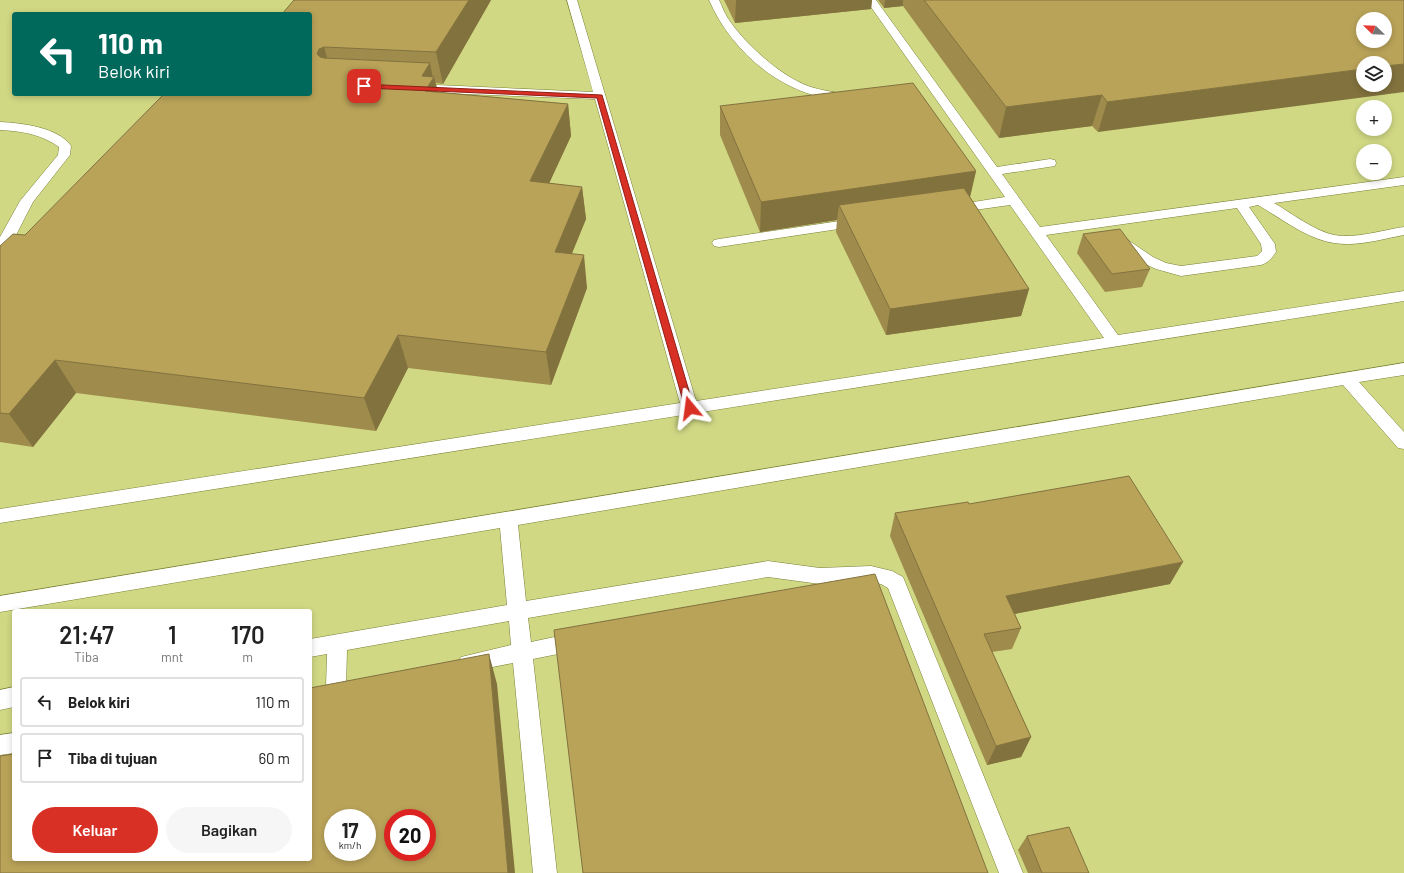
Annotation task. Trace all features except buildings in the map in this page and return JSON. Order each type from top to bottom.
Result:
[{"type":"lane","points":[[572,0],[596,77],[599,96],[690,408]]},
{"type":"lane","points":[[714,0],[723,19],[752,51],[779,76],[806,89],[839,98],[860,98]]},
{"type":"lane","points":[[871,0],[1115,342]]},
{"type":"lane","points":[[405,88],[599,96]]},
{"type":"lane","points":[[0,126],[28,128],[45,133],[56,138],[65,146],[64,155],[27,201],[9,236],[0,246]]},
{"type":"lane","points":[[993,171],[1050,163]]},
{"type":"lane","points":[[1037,232],[1404,181]]},
{"type":"lane","points":[[936,211],[1014,200]]},
{"type":"lane","points":[[1260,201],[1332,239],[1345,240],[1404,231]]},
{"type":"lane","points":[[1095,224],[1148,260],[1161,266],[1181,271],[1261,260],[1269,252],[1268,244],[1240,203]]},
{"type":"lane","points":[[719,243],[874,220]]},
{"type":"lane","points":[[0,516],[1404,296]]},
{"type":"lane","points":[[0,604],[1404,368]]},
{"type":"lane","points":[[1346,378],[1404,443]]},
{"type":"lane","points":[[508,519],[545,873]]},
{"type":"lane","points":[[312,648],[768,569],[820,576],[871,574],[885,577],[896,583],[1011,873]]},
{"type":"lane","points":[[802,590],[820,576]]},
{"type":"lane","points":[[452,666],[599,637]]},
{"type":"lane","points":[[335,687],[337,643]]},
{"type":"lane","points":[[0,700],[12,697]]},
{"type":"lane","points":[[0,746],[12,743]]},
{"type":"shaded area","points":[[0,0],[1404,0],[1404,873],[0,873]]},
{"type":"route","points":[[364,86],[599,96],[690,408]]}]
